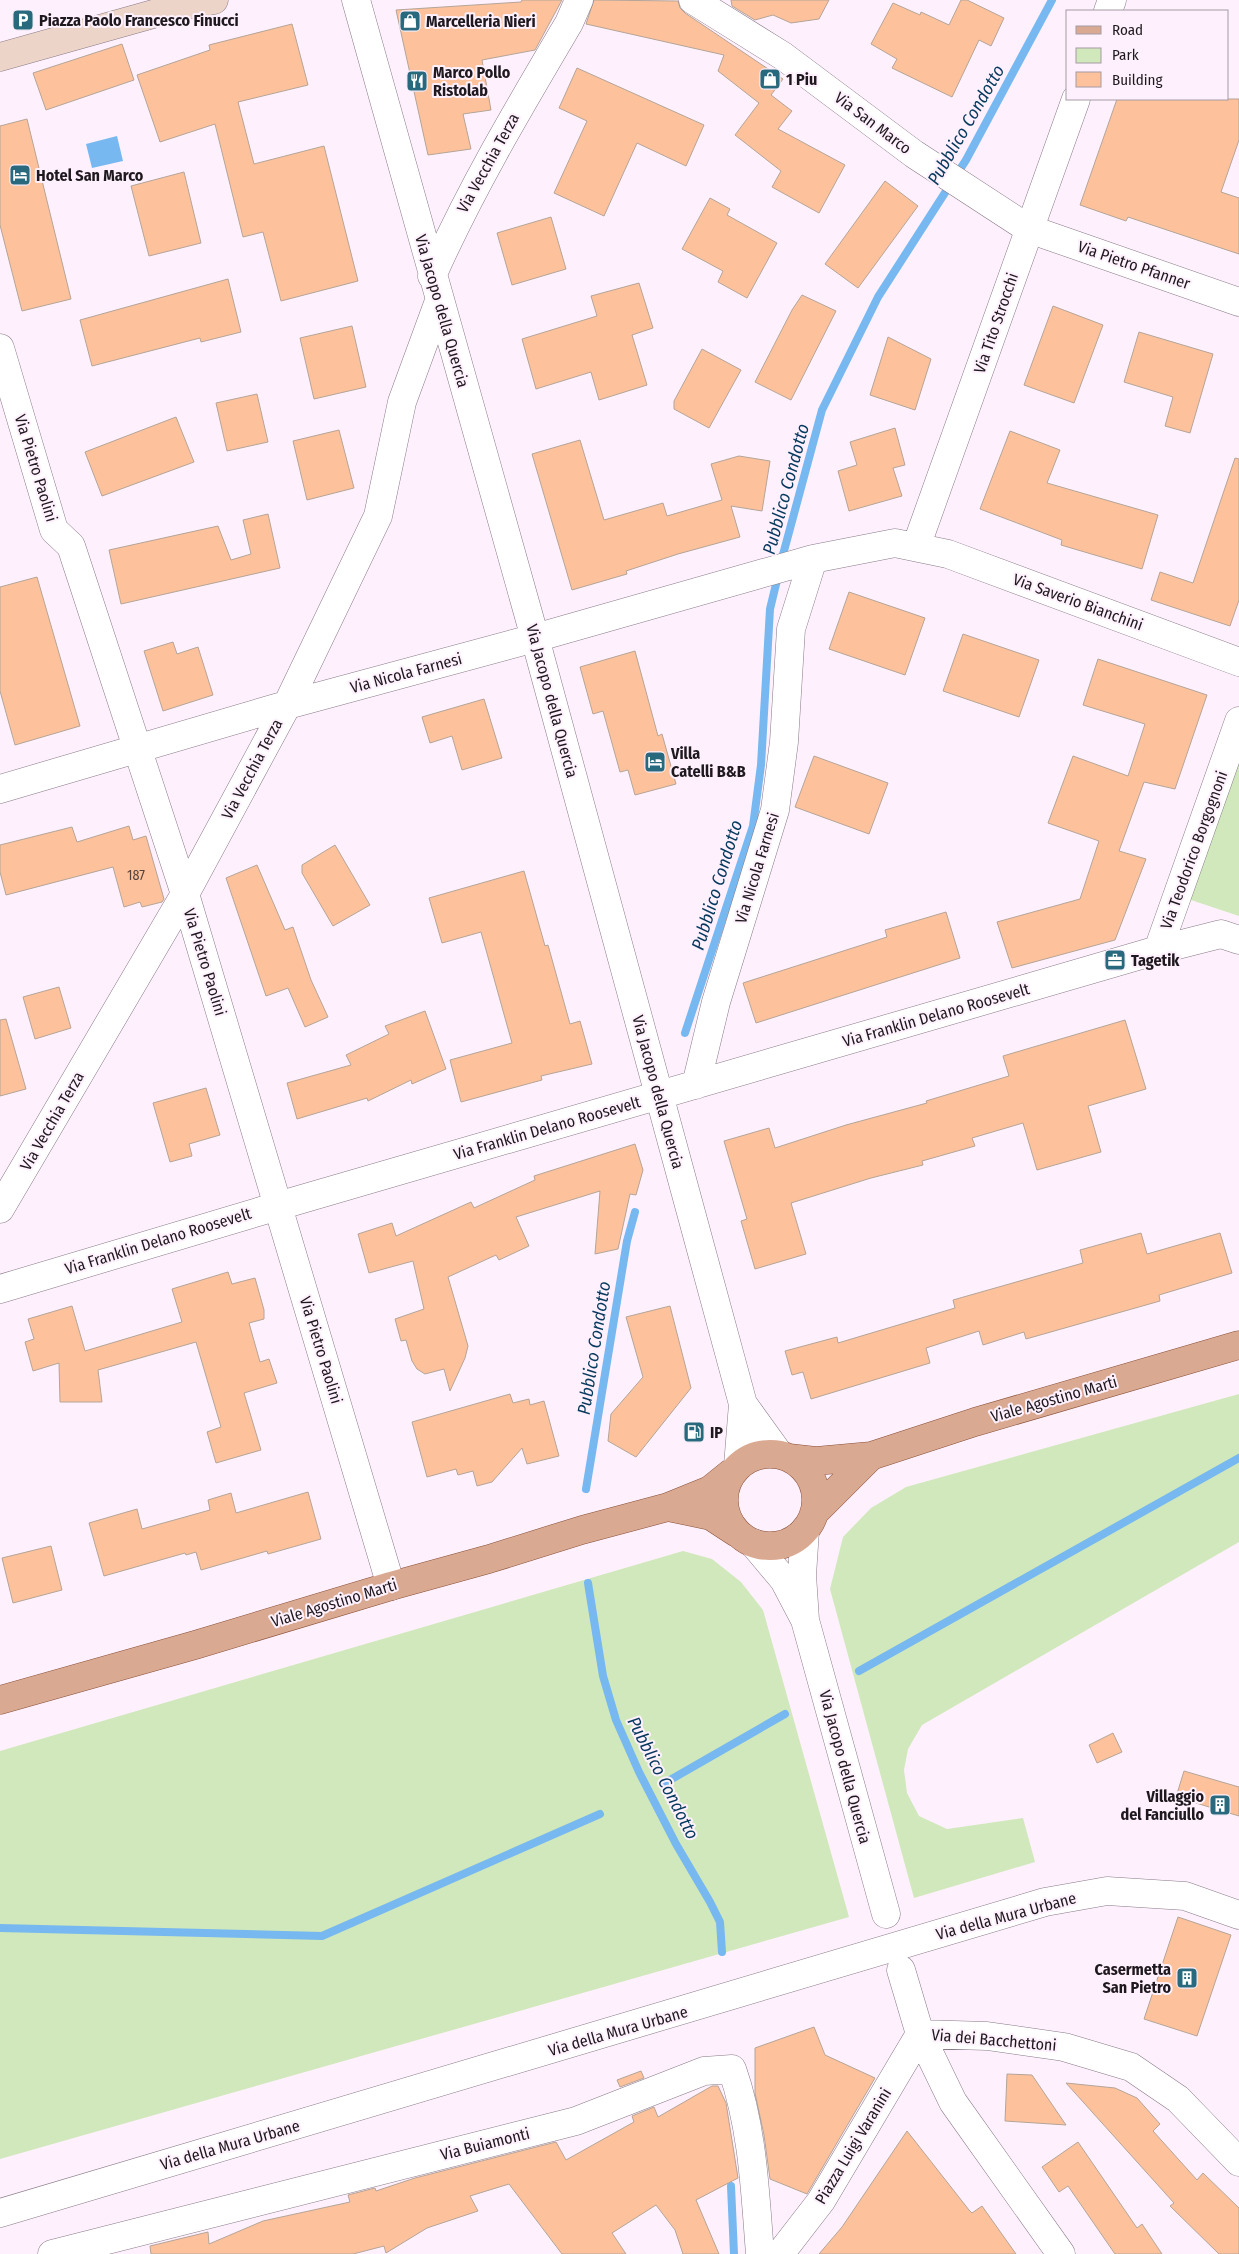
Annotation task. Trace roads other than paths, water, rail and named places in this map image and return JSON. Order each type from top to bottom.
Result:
[{"type":"main road","name":"Viale Agostino Marti","points":[[784,1456],[816,1461],[871,1456],[975,1422],[1239,1345]]},
{"type":"main road","points":[[770,1453],[784,1456],[799,1462],[811,1477],[817,1503],[810,1522],[793,1540],[779,1546],[766,1546],[746,1539],[726,1516],[723,1501],[725,1487],[734,1470],[755,1456],[770,1453]]},
{"type":"main road","name":"Viale Agostino Marti","points":[[810,1522],[871,1456]]},
{"type":"main road","name":"Viale Agostino Marti","points":[[0,1700],[668,1507],[710,1490],[734,1470]]},
{"type":"main road","name":"Viale Agostino Marti","points":[[668,1507],[712,1516],[746,1539]]},
{"type":"street","points":[[0,57],[178,7],[214,0]]},
{"type":"street","name":"Via Jacopo della Quercia","points":[[356,0],[435,288],[535,638],[742,1404],[734,1470]]},
{"type":"street","name":"Via Vecchia Terza","points":[[0,1209],[185,894],[287,705],[378,516],[402,402],[453,228],[480,177],[569,23],[579,0]]},
{"type":"street","name":"Via San Marco","points":[[693,0],[783,56],[942,173],[1029,229]]},
{"type":"street","name":"Via Tito Strocchi","points":[[916,547],[1076,100]]},
{"type":"street","name":"Via Pietro Pfanner","points":[[1029,229],[1239,302]]},
{"type":"street","name":"Via Pietro Paolini","points":[[0,348],[54,530],[71,546],[185,894],[391,1586]]},
{"type":"street","name":"Via Nicola Farnesi","points":[[0,789],[287,705],[535,638],[807,561],[895,543],[916,547]]},
{"type":"street","name":"Via Saverio Bianchini","points":[[916,547],[948,554],[1239,662]]},
{"type":"street","name":"Via Nicola Farnesi","points":[[696,1085],[716,1002],[776,810],[784,742],[791,629],[807,561]]},
{"type":"street","name":"Via Teodorico Borgognoni","points":[[1158,950],[1239,721]]},
{"type":"street","name":"Via Franklin Delano Roosevelt","points":[[0,1289],[278,1206],[1158,950],[1221,934],[1239,940]]},
{"type":"street","name":"Via Jacopo della Quercia","points":[[742,1404],[784,1456]]},
{"type":"street","name":"Via Jacopo della Quercia","points":[[810,1522],[802,1576],[805,1620],[886,1914]]},
{"type":"street","name":"Via Jacopo della Quercia","points":[[746,1539],[784,1580],[805,1620]]},
{"type":"street","name":"Via della Mura Urbane","points":[[0,2213],[1045,1902],[1107,1891],[1185,1896],[1239,1915]]},
{"type":"street","points":[[901,1970],[920,2034],[953,2102],[1062,2254]]},
{"type":"street","name":"Via dei Bacchettoni","points":[[920,2034],[987,2036],[1064,2047],[1131,2066],[1178,2099],[1239,2162]]},
{"type":"street","name":"Piazza Luigi Varanini","points":[[780,2254],[821,2201],[920,2034]]},
{"type":"street","name":"Via Buiamonti","points":[[52,2254],[576,2121],[704,2070],[732,2069],[740,2092],[751,2144],[760,2254]]},
{"type":"water","points":[[117,136],[123,161],[92,168],[86,144]]},
{"type":"waterway","name":"Pubblico Condotto","points":[[781,562],[822,410],[878,297],[966,160],[1052,0]]},
{"type":"waterway","name":"Pubblico Condotto","points":[[685,1033],[753,826],[761,765],[770,609],[778,576]]},
{"type":"waterway","name":"Pubblico Condotto","points":[[586,1489],[627,1241],[635,1212]]},
{"type":"waterway","points":[[859,1671],[1239,1458]]},
{"type":"waterway","name":"Pubblico Condotto","points":[[588,1583],[603,1676],[616,1720],[639,1772],[676,1844],[720,1922],[722,1952]]},
{"type":"waterway","points":[[663,1784],[785,1714]]},
{"type":"waterway","points":[[0,1928],[322,1936],[600,1814]]},
{"type":"waterway","name":"Pubblico Condotto","points":[[731,2186],[734,2254]]},
{"type":"place","name":"Piazza Paolo Francesco Finucci","points":[[23,20]]},
{"type":"place","name":"Marcelleria Nieri","points":[[410,21]]},
{"type":"place","name":"1 Piu","points":[[770,79]]},
{"type":"place","name":"Marco Pollo Ristolab","points":[[417,81]]},
{"type":"place","name":"Hotel San Marco","points":[[20,175]]},
{"type":"place","name":"Villa Catelli B&B","points":[[655,762]]},
{"type":"place","name":"Tagetik","points":[[1115,960]]},
{"type":"place","name":"IP","points":[[694,1432]]},
{"type":"place","name":"Villaggio del Fanciullo","points":[[1220,1805]]},
{"type":"place","name":"Casermetta San Pietro","points":[[1187,1978]]}]
